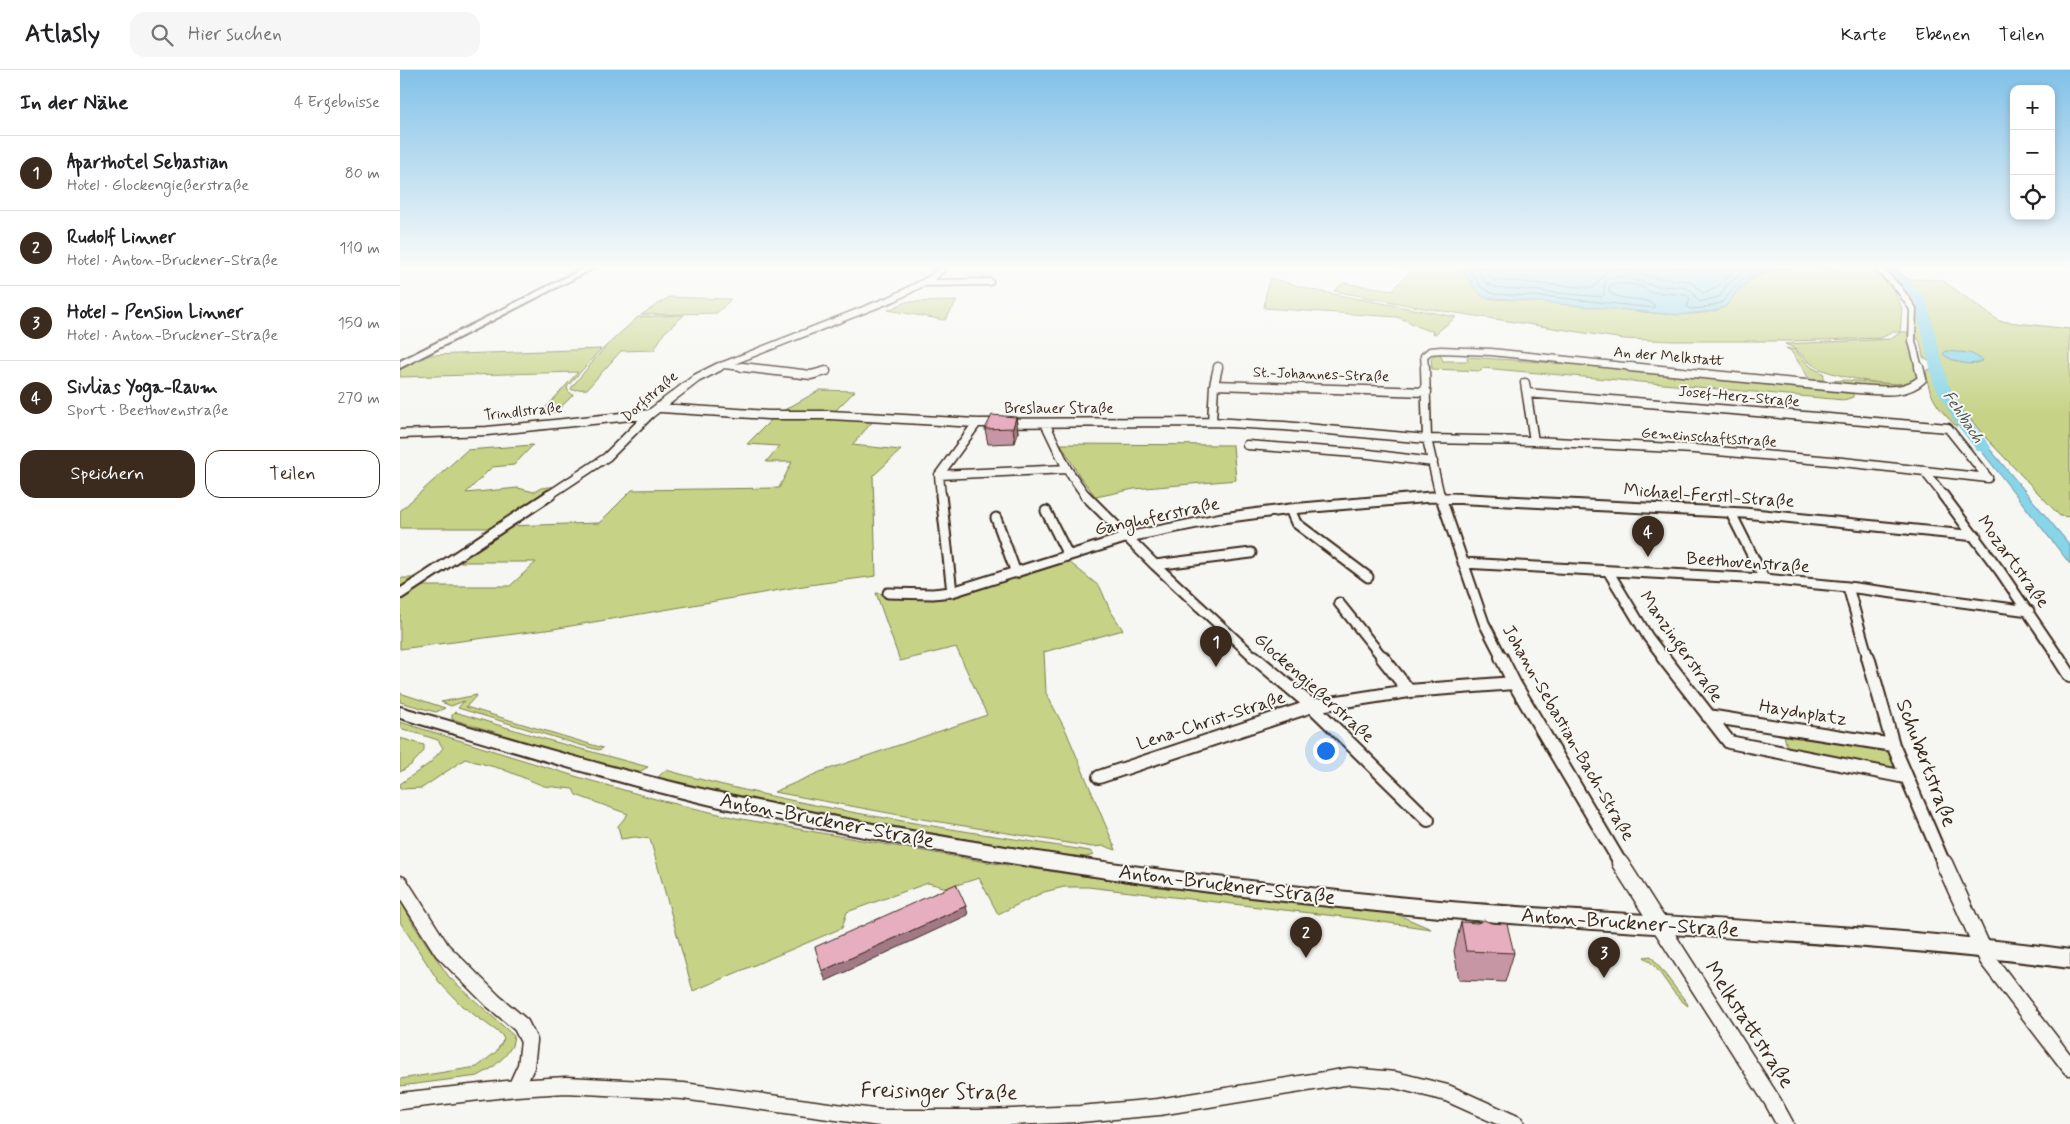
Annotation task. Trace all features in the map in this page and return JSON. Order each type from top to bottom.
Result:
[{"type":"main road","name":"Anton-Bruckner-Straße","points":[[400,712],[559,759],[715,799],[838,825],[1004,855],[1181,881],[1281,893],[1502,914],[1659,925]]},
{"type":"street","points":[[400,365],[496,316]]},
{"type":"street","name":"Dorfstraße","points":[[400,594],[607,457],[650,414],[661,408],[683,387],[722,365],[847,316]]},
{"type":"street","name":"An der Melkstatt","points":[[1430,351],[1448,349],[1491,352],[1666,371],[1858,389],[1888,390],[1906,388],[1918,384],[1922,379],[1912,341],[1914,316]]},
{"type":"street","name":"Johann-Sebastian-Bach-Straße","points":[[1430,351],[1424,356],[1427,392],[1427,439],[1440,497],[1484,623],[1514,683],[1659,925]]},
{"type":"street","points":[[722,365],[811,375],[826,371]]},
{"type":"street","points":[[1212,422],[1214,385],[1218,368]]},
{"type":"street","points":[[1525,383],[1534,441]]},
{"type":"street","name":"St.-Johannes-Straße","points":[[1214,385],[1427,392]]},
{"type":"street","name":"Josef-Herz-Straße","points":[[1527,393],[1948,428],[1988,478]]},
{"type":"street","name":"Breslauer Straße","points":[[661,408],[756,414],[830,415],[978,422],[1212,422],[1284,426],[1427,439]]},
{"type":"street","name":"Trindlstraße","points":[[400,434],[487,431],[650,414]]},
{"type":"street","points":[[952,592],[939,475],[978,422]]},
{"type":"street","name":"Glockengießerstraße","points":[[1045,423],[1067,469],[1086,496],[1154,565],[1253,658],[1312,706],[1428,820]]},
{"type":"street","name":"Gemeinschaftsstraße","points":[[1427,439],[1534,441],[1694,449],[1805,458],[1988,478]]},
{"type":"street","points":[[1246,445],[1369,454],[1433,462]]},
{"type":"street","points":[[939,475],[1067,469]]},
{"type":"street","name":"Mozartstraße","points":[[1924,471],[1976,536],[2029,611],[2070,676]]},
{"type":"street","name":"Ganghoferstraße","points":[[888,592],[933,594],[952,592],[1128,537],[1222,518],[1290,509],[1440,497]]},
{"type":"street","name":"Michael-Ferstl-Straße","points":[[1440,497],[1744,513],[1976,536]]},
{"type":"street","points":[[1290,509],[1296,523],[1368,577]]},
{"type":"street","points":[[1046,510],[1068,555]]},
{"type":"street","points":[[1732,513],[1764,579]]},
{"type":"street","points":[[996,518],[1016,573]]},
{"type":"street","points":[[1154,565],[1252,553]]},
{"type":"street","name":"Beethovenstraße","points":[[1463,564],[1764,579],[1848,587],[2029,611]]},
{"type":"street","name":"Manzingerstraße","points":[[1608,570],[1648,637],[1729,742],[1905,777]]},
{"type":"street","name":"Schubertstraße","points":[[1848,587],[1893,745],[1905,777],[1982,948],[1988,960],[2070,1067]]},
{"type":"street","points":[[1339,603],[1409,691]]},
{"type":"street","name":"Lena-Christ-Straße","points":[[1099,777],[1312,706],[1409,691],[1514,683]]},
{"type":"street","name":"Haydnplatz","points":[[1708,716],[1893,745]]},
{"type":"street","points":[[400,884],[442,950],[521,1025],[529,1041],[526,1066],[516,1088]]},
{"type":"street","name":"Anton-Bruckner-Straße","points":[[1659,925],[1834,935],[1982,948],[2070,959]]},
{"type":"street","name":"Melkstattstraße","points":[[1659,925],[1773,1102],[1785,1124]]},
{"type":"street","name":"Freisinger Straße","points":[[400,1101],[516,1088],[566,1085],[683,1091],[880,1118],[987,1118],[1080,1114],[1159,1107],[1350,1076],[1395,1080],[1439,1091],[1472,1103],[1516,1124]]},
{"type":"green space","points":[[683,316],[664,333],[654,350],[621,351],[587,389],[572,390],[571,388],[604,348],[638,317]]},
{"type":"green space","points":[[923,316],[947,316],[945,320]]},
{"type":"green space","points":[[1384,316],[1456,317],[1435,334],[1432,333],[1433,331],[1423,329],[1396,317]]},
{"type":"green space","points":[[1477,316],[1901,316],[1900,332],[1893,332],[1881,338],[1790,341],[1624,339]]},
{"type":"green space","points":[[1915,316],[1992,316],[1999,321],[2070,329],[2070,517],[2060,516],[1971,420],[1969,423],[1956,426],[1944,414],[1935,401],[1927,380],[1926,371],[1932,368],[1930,362],[1923,357],[1920,342],[1914,333]]},
{"type":"green space","points":[[1901,332],[1909,332],[1917,374],[1916,378],[1910,382],[1899,384],[1851,378],[1824,370],[1816,367],[1795,349],[1785,344],[1891,339]]},
{"type":"green space","points":[[1786,348],[1795,350],[1811,367],[1824,374],[1823,380],[1810,380],[1791,351]]},
{"type":"green space","points":[[601,349],[567,387],[568,391],[573,395],[556,412],[541,413],[578,372],[400,377],[400,367],[430,355]]},
{"type":"green space","points":[[1436,354],[1440,354],[1443,361],[1468,361],[1467,357],[1615,367],[1853,392],[1853,397],[1844,400],[1482,368],[1481,371],[1432,369],[1431,358]]},
{"type":"green space","points":[[1845,380],[1899,386],[1882,388],[1818,382]]},
{"type":"green space","points":[[820,390],[855,391],[833,413],[779,413]]},
{"type":"green space","points":[[774,417],[874,420],[852,445],[901,450],[873,476],[876,576],[809,585],[553,629],[400,649],[400,599],[418,586],[510,586],[536,562],[452,562],[507,526],[599,523],[632,490],[779,488],[792,462],[766,462],[779,446],[747,444]]},
{"type":"green space","points":[[1061,444],[1233,445],[1236,480],[1134,489],[1096,497],[1079,475]]},
{"type":"green space","points":[[533,445],[514,465],[492,467],[466,493],[518,488],[534,492],[541,488],[558,486],[400,590],[400,578],[412,578],[441,561],[488,528],[400,528],[400,511],[467,450]]},
{"type":"green space","points":[[1068,561],[1100,587],[1110,610],[1123,630],[1044,652],[1046,693],[1066,731],[1116,850],[1104,846],[1092,847],[774,792],[820,772],[987,715],[956,647],[900,661],[876,593],[920,599],[956,597]]},
{"type":"green space","points":[[400,693],[445,708],[436,712],[400,702]]},
{"type":"green space","points":[[477,695],[466,707],[603,748],[599,750],[580,745],[458,708],[464,701],[451,706],[441,702]]},
{"type":"green space","points":[[455,712],[648,767],[639,772],[560,752],[452,719],[452,715]]},
{"type":"green space","points":[[400,722],[578,777],[659,800],[736,818],[986,862],[1174,889],[1394,913],[1431,929],[1088,887],[1064,887],[1044,892],[998,914],[979,878],[947,888],[928,883],[847,912],[842,928],[693,991],[650,839],[635,837],[621,839],[618,826],[628,814],[576,795],[573,789],[544,786],[502,769],[465,759],[422,788],[400,789],[400,784],[430,763],[443,748],[438,740],[400,728]]},
{"type":"green space","points":[[1783,731],[1889,750],[1895,766],[1893,769],[1788,751]]},
{"type":"green space","points":[[400,738],[424,745],[424,751],[411,765],[400,772]]},
{"type":"green space","points":[[666,770],[718,784],[823,807],[1090,851],[1094,855],[1086,857],[1065,855],[963,839],[810,811],[658,777]]},
{"type":"green space","points":[[400,900],[415,927],[449,977],[514,1036],[512,1046],[505,1056],[492,1068],[478,1076],[400,1086],[400,1079],[477,1067],[496,1052],[504,1039],[501,1034],[462,1006],[439,982],[400,922]]},
{"type":"green space","points":[[1651,956],[1688,1006],[1681,1001],[1651,962],[1644,957]]},
{"type":"water","points":[[1946,351],[1970,353],[1983,360],[1974,364],[1957,362],[1943,354]]},
{"type":"water","points":[[1969,424],[2070,545],[2070,564],[1961,425]]},
{"type":"building","points":[[992,415],[1016,417],[1013,428],[985,429]]},
{"type":"building","points":[[956,884],[966,906],[822,971],[815,947]]},
{"type":"building","points":[[1484,920],[1491,923],[1507,924],[1514,953],[1466,951],[1461,922],[1478,923]]},
{"type":"waterway","name":"Fehlbach","points":[[1924,316],[1941,384],[1962,421],[1983,447]]},
{"type":"place","name":"Sivlias Yoga-Raum","points":[[1648,557]]},
{"type":"place","name":"Aparthotel Sebastian","points":[[1216,667]]},
{"type":"place","name":"Rudolf Linner","points":[[1306,958]]},
{"type":"place","name":"Hotel - Pension Linner","points":[[1604,978]]}]
